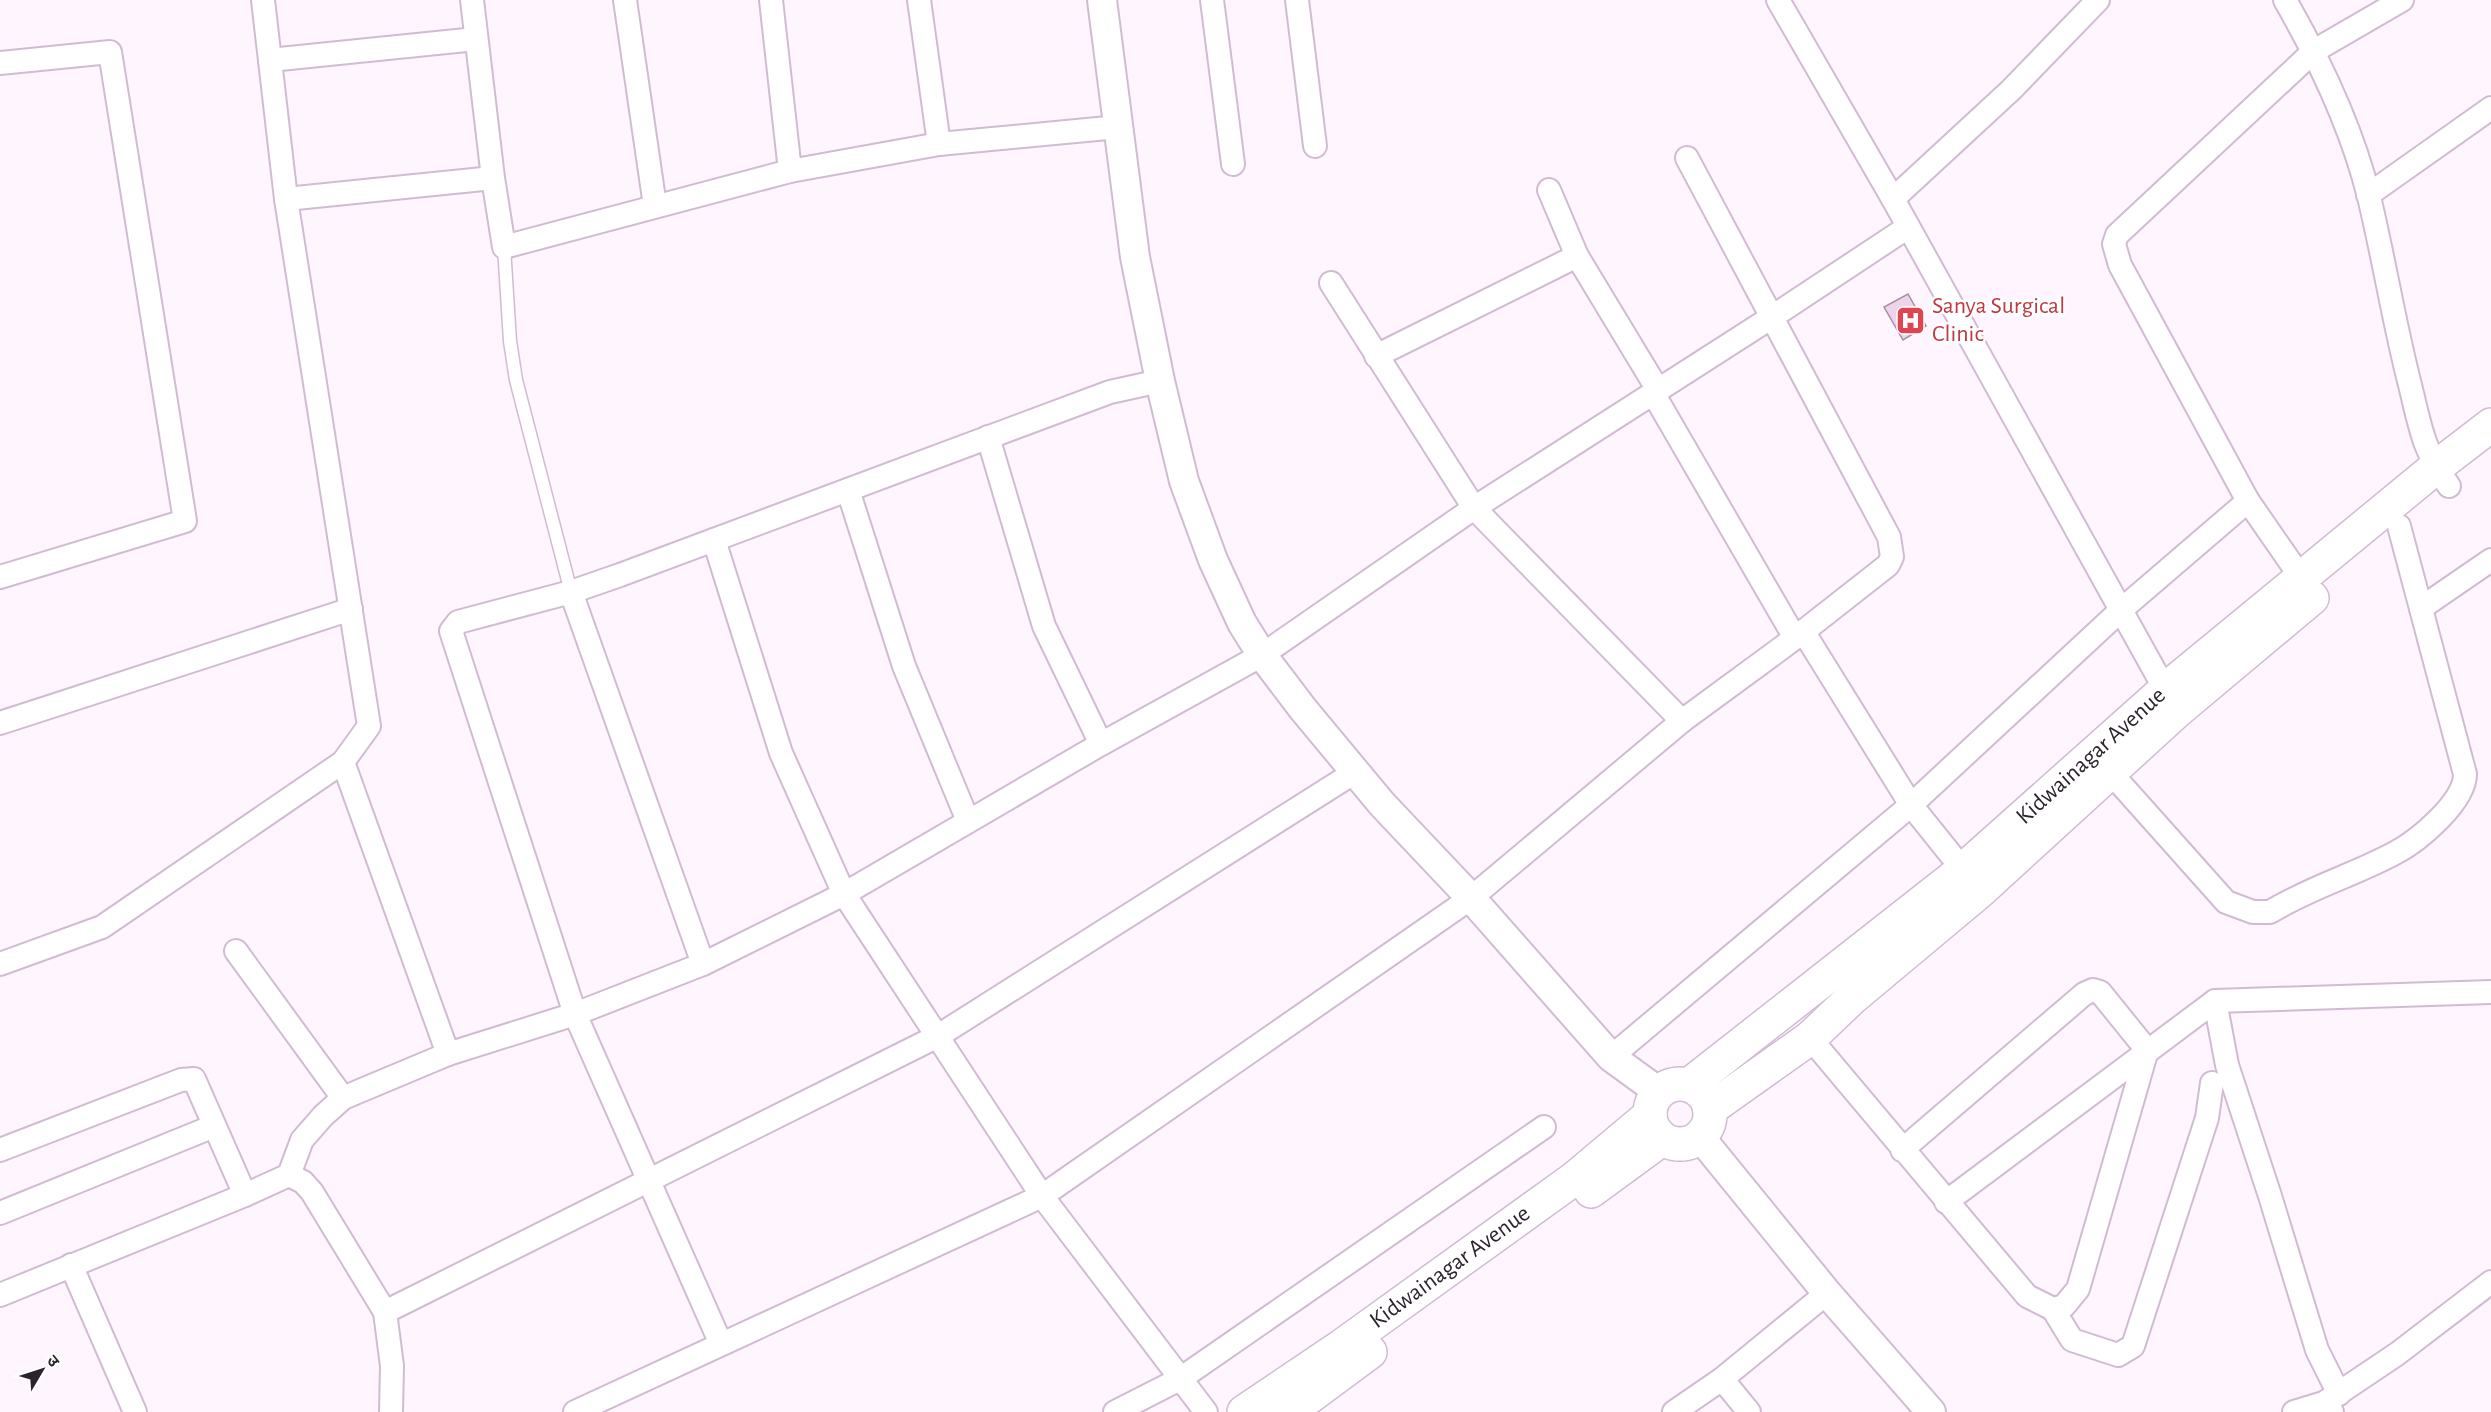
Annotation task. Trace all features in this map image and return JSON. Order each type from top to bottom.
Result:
[{"type":"main road","name":"Kidwainagar Avenue","points":[[2307,587],[2399,526],[2491,425]]},
{"type":"main road","name":"Kidwainagar Avenue","points":[[1244,1412],[1339,1348],[1575,1178],[1678,1113],[1810,1038],[1972,880],[2171,701],[2442,477],[2491,454]]},
{"type":"main road","name":"Kidwainagar Avenue","points":[[1289,1412],[1678,1113],[2110,772],[2171,701]]},
{"type":"street","points":[[0,964],[102,927],[343,762],[369,726],[286,199],[263,0]]},
{"type":"street","points":[[472,0],[493,178],[504,247],[790,171],[939,144],[1118,127]]},
{"type":"street","points":[[625,0],[655,206]]},
{"type":"street","points":[[771,0],[790,171]]},
{"type":"street","points":[[919,0],[939,144]]},
{"type":"street","points":[[1102,0],[1135,257],[1160,381],[1184,481],[1209,549],[1242,623],[1262,655],[1355,772],[1471,898],[1611,1057],[1678,1113],[1827,1293],[1931,1412]]},
{"type":"street","points":[[1212,0],[1233,164]]},
{"type":"street","points":[[1297,0],[1315,146]]},
{"type":"street","points":[[1778,0],[1893,198],[2171,701]]},
{"type":"street","points":[[2285,0],[2314,51],[2350,138],[2368,195],[2403,360],[2427,450],[2442,477]]},
{"type":"street","points":[[2307,587],[2248,501],[2120,265],[2114,244],[2117,235],[2314,51],[2402,0]]},
{"type":"street","points":[[1893,198],[2011,90],[2090,2]]},
{"type":"street","points":[[270,60],[476,39]]},
{"type":"street","points":[[0,63],[110,52],[185,521],[0,577]]},
{"type":"street","points":[[2368,195],[2491,108]]},
{"type":"street","points":[[575,1412],[1042,1196],[1471,898],[1682,721],[1888,565],[1892,557],[1889,537],[1687,158]]},
{"type":"street","points":[[286,199],[493,178]]},
{"type":"street","points":[[1549,190],[1577,256],[1799,634],[1911,805],[1972,880]]},
{"type":"street","points":[[0,1295],[289,1175],[302,1140],[343,1098],[448,1054],[575,1014],[703,964],[844,894],[1101,744],[1262,655],[1473,508],[1772,317],[1908,226]]},
{"type":"street","points":[[1376,356],[1577,256]]},
{"type":"street","points":[[1331,283],[1473,508],[1682,721]]},
{"type":"street","points":[[721,1344],[575,1014],[451,631],[458,622],[571,592],[1110,392],[1160,381]]},
{"type":"street","points":[[988,437],[1044,626],[1101,744]]},
{"type":"street","points":[[848,490],[904,666],[968,821]]},
{"type":"street","points":[[1611,1057],[1911,805],[2121,610],[2248,501]]},
{"type":"street","points":[[2110,772],[2226,902],[2253,912],[2270,912],[2397,852],[2451,808],[2465,785],[2465,774],[2399,526]]},
{"type":"street","points":[[714,540],[781,753],[844,894],[1042,1196],[1206,1412]]},
{"type":"street","points":[[2421,608],[2491,560]]},
{"type":"street","points":[[571,592],[703,964]]},
{"type":"street","points":[[0,723],[351,609]]},
{"type":"street","points":[[343,762],[448,1054]]},
{"type":"street","points":[[385,1312],[938,1036],[1355,772]]},
{"type":"street","points":[[236,951],[343,1098]]},
{"type":"street","points":[[1902,1150],[2084,994],[2093,990],[2100,992],[2147,1050]]},
{"type":"street","points":[[1946,1202],[2215,1001],[2491,992]]},
{"type":"street","points":[[2215,1001],[2227,1065],[2333,1402]]},
{"type":"street","points":[[1810,1038],[2027,1296],[2053,1309],[2072,1340],[2118,1355],[2133,1346],[2207,1118],[2212,1083]]},
{"type":"street","points":[[2053,1309],[2064,1305],[2078,1289],[2147,1050]]},
{"type":"street","points":[[0,1150],[191,1078],[194,1079],[245,1195]]},
{"type":"street","points":[[0,1213],[214,1126]]},
{"type":"street","points":[[1115,1412],[1180,1379],[1544,1127]]},
{"type":"street","points":[[289,1175],[303,1182],[312,1192],[385,1312],[392,1366],[391,1412]]},
{"type":"street","points":[[72,1265],[135,1412]]},
{"type":"street","points":[[2294,1412],[2333,1402],[2491,1282]]},
{"type":"street","points":[[1674,1412],[1722,1379],[1827,1293]]},
{"type":"street","points":[[1722,1379],[1749,1412]]},
{"type":"lane","points":[[504,247],[510,341],[516,380],[571,592]]},
{"type":"building","points":[[1908,294],[1926,326],[1903,340],[1884,307]]},
{"type":"place","name":"Sanya Surgical Clinic","points":[[1911,320]]}]
